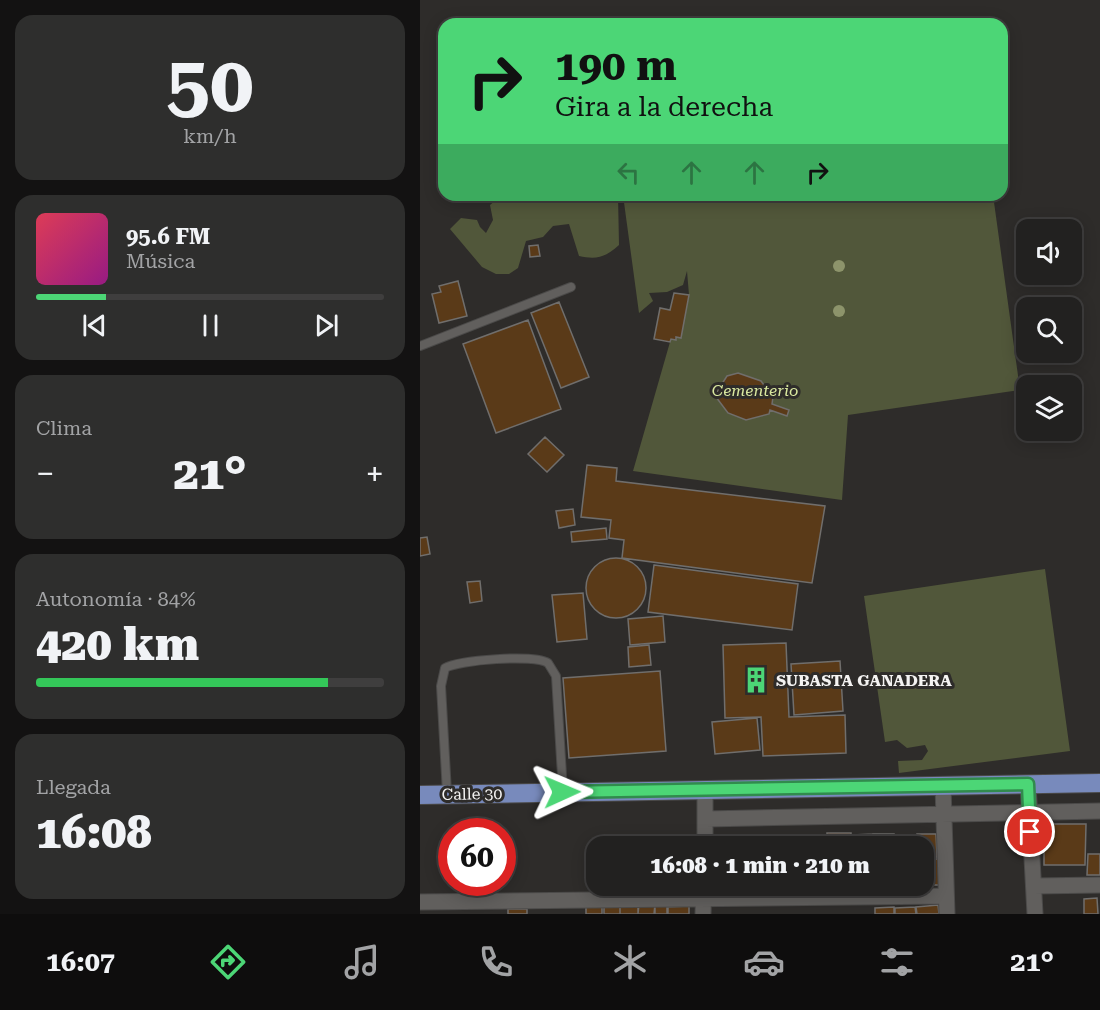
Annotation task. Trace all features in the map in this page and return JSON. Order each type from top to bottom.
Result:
[{"type":"main road","name":"Calle 30","points":[[420,795],[1100,783]]},
{"type":"street","points":[[1028,784],[1035,914]]},
{"type":"street","points":[[943,786],[946,914]]},
{"type":"street","points":[[705,790],[705,836]]},
{"type":"street","points":[[706,819],[1100,812]]},
{"type":"street","points":[[1034,886],[1100,885]]},
{"type":"street","points":[[420,902],[582,907],[703,899],[946,896]]},
{"type":"lane","points":[[420,345],[571,287]]},
{"type":"lane","points":[[447,794],[441,686],[445,668],[459,662],[533,658],[548,663],[556,676],[562,792]]},
{"type":"green space","points":[[495,201],[618,201],[619,245],[601,257],[579,256],[569,224],[553,226],[543,237],[526,241],[518,268],[509,274],[496,274],[482,267],[450,229],[461,218],[477,220],[486,233],[493,220],[490,205]]},
{"type":"green space","name":"Cementerio","points":[[624,201],[994,201],[1018,375],[1016,375],[1016,391],[848,415],[842,500],[633,471],[670,342],[674,317],[689,295],[687,271],[683,285],[667,292],[649,293],[653,301],[639,313]]},
{"type":"green space","points":[[1045,569],[1070,751],[899,773],[898,761],[922,760],[928,751],[925,745],[907,748],[897,740],[885,742],[864,596]]},
{"type":"building","points":[[538,245],[540,256],[530,257],[529,246]]},
{"type":"building","points":[[458,281],[467,316],[439,323],[432,294],[441,292],[439,286]]},
{"type":"building","points":[[674,293],[689,295],[681,338],[676,337],[676,340],[671,339],[670,342],[654,339],[660,308],[670,310]]},
{"type":"building","points":[[559,302],[589,377],[561,388],[531,313]]},
{"type":"building","points":[[528,320],[561,409],[496,433],[463,344]]},
{"type":"building","points":[[738,373],[761,381],[773,397],[772,404],[789,410],[787,416],[770,410],[769,414],[746,420],[728,413],[716,397],[727,376]]},
{"type":"building","points":[[545,437],[564,455],[547,472],[528,454]]},
{"type":"building","points":[[587,465],[617,468],[616,481],[825,506],[812,583],[622,558],[624,540],[609,538],[611,520],[581,517]]},
{"type":"building","points":[[573,509],[575,525],[559,528],[556,511]]},
{"type":"building","points":[[606,528],[607,539],[572,542],[571,532]]},
{"type":"building","points":[[427,537],[430,554],[420,556],[420,538]]},
{"type":"building","points":[[610,558],[622,558],[633,563],[641,571],[646,588],[644,600],[633,613],[622,618],[610,618],[599,613],[591,605],[586,594],[586,582],[591,571],[599,563]]},
{"type":"building","points":[[654,565],[798,584],[792,630],[648,612]]},
{"type":"building","points":[[480,581],[482,601],[470,603],[467,582]]},
{"type":"building","points":[[583,593],[587,639],[557,642],[552,595]]},
{"type":"building","points":[[663,616],[665,642],[630,645],[628,619]]},
{"type":"building","name":"SUBASTA GANADERA","points":[[786,643],[789,717],[845,715],[846,753],[763,756],[761,717],[725,718],[723,645]]},
{"type":"building","points":[[649,645],[651,665],[629,667],[628,647]]},
{"type":"building","points":[[840,661],[843,711],[794,715],[791,664]]},
{"type":"building","points":[[660,671],[666,751],[569,758],[563,678]]},
{"type":"building","points":[[757,718],[760,750],[715,754],[712,722]]},
{"type":"building","points":[[1044,824],[1086,824],[1085,865],[1044,865]]},
{"type":"building","points":[[827,833],[851,833],[851,836],[827,836]]},
{"type":"building","points":[[873,834],[873,836],[852,836]]},
{"type":"building","points":[[873,834],[894,834],[894,836],[873,836]]},
{"type":"building","points":[[917,834],[936,834],[937,857],[934,857],[934,836],[917,836]]},
{"type":"building","points":[[1088,854],[1100,854],[1100,875],[1087,875]]},
{"type":"building","points":[[934,859],[938,859],[939,885],[934,885]]},
{"type":"building","points":[[1097,898],[1098,914],[1084,914],[1084,899]]},
{"type":"building","points":[[655,903],[667,903],[667,914],[655,914]]},
{"type":"building","points":[[639,904],[655,904],[654,914],[638,914]]},
{"type":"building","points":[[604,905],[620,905],[620,914],[604,914]]},
{"type":"building","points":[[620,905],[638,905],[638,914],[620,914]]},
{"type":"building","points":[[938,905],[939,914],[917,914],[916,907]]},
{"type":"building","points":[[586,906],[602,906],[602,914],[586,914]]},
{"type":"building","points":[[689,906],[689,914],[668,914],[668,907]]},
{"type":"building","points":[[894,907],[894,914],[875,914],[875,908]]},
{"type":"building","points":[[915,907],[916,914],[895,914],[895,908]]},
{"type":"building","points":[[508,909],[527,909],[527,914],[508,914]]},
{"type":"place","name":"SUBASTA GANADERA","points":[[756,680]]},
{"type":"route","points":[[562,792],[1028,784],[1030,832]]}]
